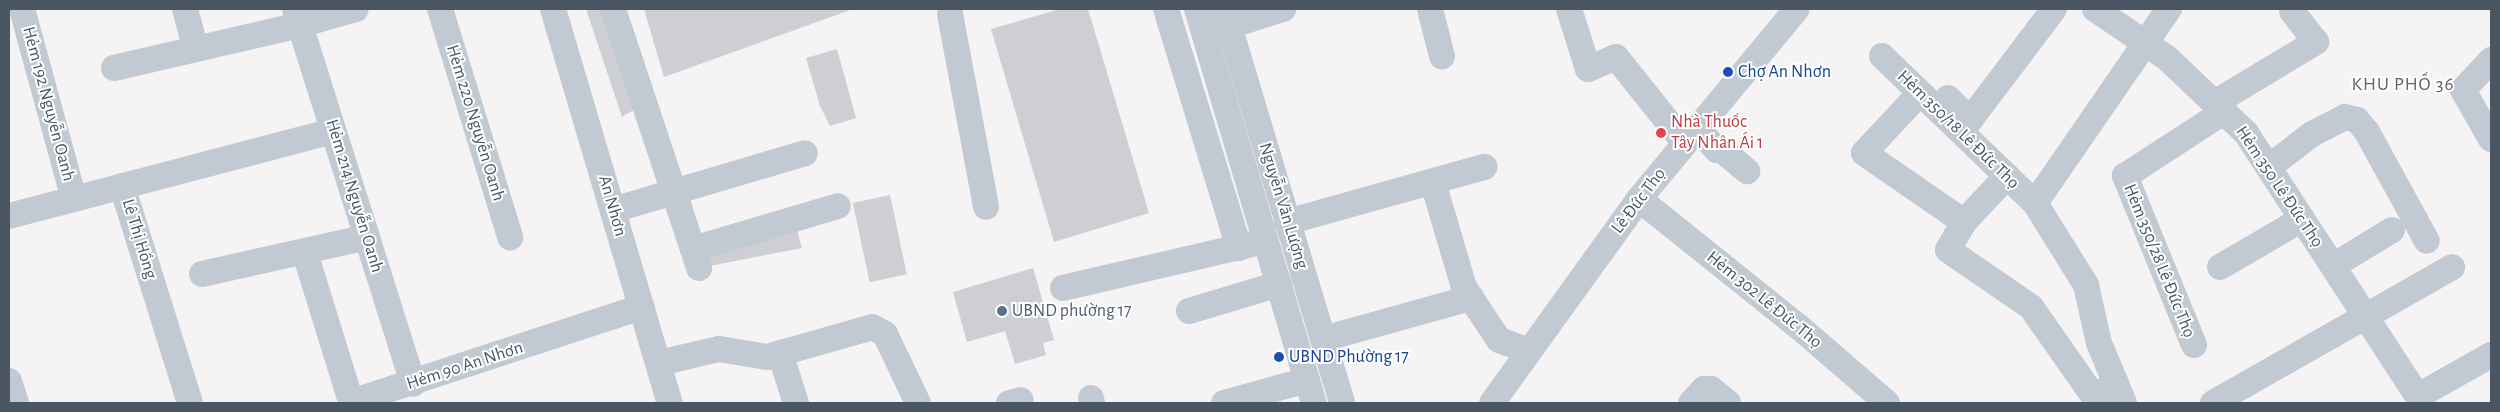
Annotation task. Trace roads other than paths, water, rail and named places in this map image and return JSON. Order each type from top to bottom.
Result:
[{"type":"street","name":"Hẻm 192 Nguyễn Oanh","points":[[22,9],[74,199]]},
{"type":"street","points":[[185,9],[195,47]]},
{"type":"street","points":[[114,68],[298,17],[356,9]]},
{"type":"street","name":"Hẻm 220 Nguyễn Oanh","points":[[440,9],[510,237]]},
{"type":"street","name":"An Nhơn","points":[[553,9],[670,403]]},
{"type":"street","points":[[613,9],[696,259],[838,206]]},
{"type":"street","points":[[1166,9],[1239,248]]},
{"type":"street","name":"Nguyễn Văn Lượng","points":[[1197,9],[1323,339],[1342,403]]},
{"type":"street","points":[[1227,17],[1283,9]]},
{"type":"street","points":[[1430,9],[1442,56]]},
{"type":"street","points":[[1569,9],[1588,70],[1616,57],[1690,135],[1716,150],[1722,150],[1747,171]]},
{"type":"street","points":[[1964,222],[1864,153],[1928,89],[1970,120],[2054,9]]},
{"type":"street","name":"Hẻm 350 Lê Đức Thọ","points":[[2095,9],[2142,44],[2167,58],[2221,107],[2246,133],[2420,400]]},
{"type":"street","name":"Hẻm 350/18 Lê Đức Thọ","points":[[2035,203],[2142,44],[2169,9]]},
{"type":"street","points":[[951,11],[986,207]]},
{"type":"street","points":[[2221,107],[2316,42],[2292,11]]},
{"type":"street","name":"Lê Đức Thọ","points":[[1497,401],[1529,351],[1639,199],[1788,12]]},
{"type":"street","name":"Hẻm 214 Nguyễn Oanh","points":[[298,17],[413,384]]},
{"type":"street","name":"Nguyễn Văn Lượng","points":[[1227,17],[1281,232],[1279,284],[1310,392]]},
{"type":"street","name":"Hẻm 350/18 Lê Đức Thọ","points":[[1882,56],[1928,89],[2007,176],[2035,203],[2086,285],[2099,343],[2120,393]]},
{"type":"street","points":[[2491,60],[2463,90],[2491,140]]},
{"type":"street","name":"Hẻm 350/28 Lê Đức Thọ","points":[[2194,345],[2125,176],[2221,107]]},
{"type":"street","points":[[2269,167],[2312,134],[2345,117],[2357,120],[2367,132],[2427,241]]},
{"type":"street","points":[[122,186],[334,131]]},
{"type":"street","points":[[613,210],[805,153]]},
{"type":"street","points":[[1063,288],[1239,248],[1281,232],[1484,167]]},
{"type":"street","points":[[2007,176],[1964,222],[1948,250],[2031,307],[2094,397],[2120,393]]},
{"type":"street","name":"Lê Thị Hồng","points":[[9,216],[122,186],[190,403]]},
{"type":"street","points":[[1437,196],[1464,286],[1471,298],[1499,340],[1529,351]]},
{"type":"street","name":"Hẻm 302 Lê Đức Thọ","points":[[1639,199],[1799,327],[1887,403]]},
{"type":"street","points":[[2220,267],[2302,219]]},
{"type":"street","points":[[2333,266],[2392,230]]},
{"type":"street","points":[[202,274],[305,253],[367,237]]},
{"type":"street","name":"Hẻm 90 An Nhơn","points":[[305,253],[351,402],[413,384],[642,307]]},
{"type":"street","points":[[2213,403],[2452,267]]},
{"type":"street","points":[[1189,311],[1279,284]]},
{"type":"street","points":[[1323,339],[1471,298]]},
{"type":"street","points":[[658,363],[719,350],[766,357],[872,327],[884,334],[918,403]]},
{"type":"street","points":[[780,353],[796,403]]},
{"type":"street","points":[[2420,400],[2491,355]]},
{"type":"street","points":[[9,381],[16,403]]},
{"type":"street","points":[[1691,403],[1704,389],[1711,390],[1728,403]]},
{"type":"street","points":[[1224,403],[1310,392]]},
{"type":"place","name":"Chợ An Nhơn","points":[[1728,72]]},
{"type":"place","name":"Nhà Thuốc Tây Nhân Ái 1","points":[[1661,133]]},
{"type":"place","name":"UBND phường 17","points":[[1002,311]]},
{"type":"place","name":"UBND Phường 17","points":[[1279,357]]},
{"type":"district","name":"KHU PHỐ 36","points":[[2403,85]]}]
